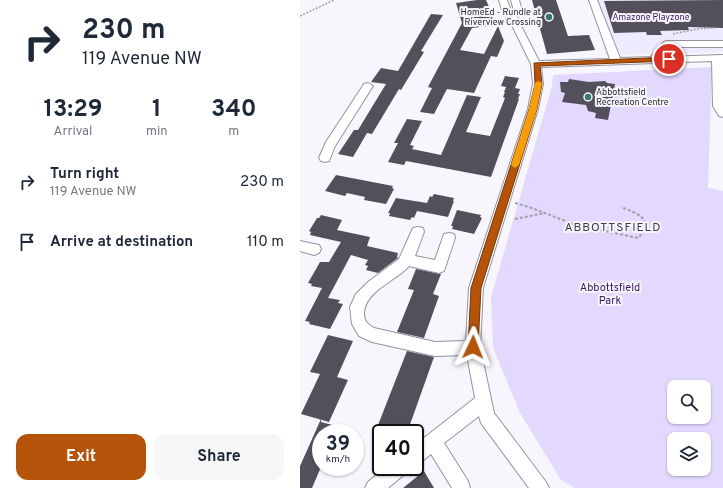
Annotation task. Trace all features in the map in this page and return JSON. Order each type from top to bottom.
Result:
[{"type":"street","points":[[503,0],[507,14],[513,18],[536,64],[538,84],[533,109],[476,288],[473,347],[487,417],[540,488]]},
{"type":"street","points":[[513,18],[518,11],[515,0]]},
{"type":"street","points":[[593,0],[616,61]]},
{"type":"street","points":[[654,60],[668,44],[723,44]]},
{"type":"street","points":[[536,64],[720,58],[718,106],[723,113]]},
{"type":"street","points":[[325,158],[330,146],[368,86]]},
{"type":"street","points":[[418,232],[406,260],[375,284],[364,295],[356,312],[360,327],[364,332],[372,335],[435,349],[473,347]]},
{"type":"street","points":[[406,260],[439,266],[449,238]]},
{"type":"street","points":[[300,246],[314,249]]},
{"type":"street","points":[[424,448],[484,402]]},
{"type":"street","points":[[433,441],[462,487]]},
{"type":"street","points":[[374,488],[389,476]]},
{"type":"path","points":[[300,16],[334,0]]},
{"type":"path","points":[[504,201],[528,205],[566,222],[582,227],[638,238],[643,234],[646,226],[644,219],[638,213],[621,207]]},
{"type":"path","points":[[515,219],[522,219],[538,213],[546,213]]},
{"type":"shaded area","points":[[594,0],[723,0],[723,52],[606,55]]},
{"type":"green space","name":"Abbottsfield Park","points":[[712,67],[708,188],[723,191],[723,488],[575,488],[561,480],[520,413],[493,348],[491,297],[552,86],[553,75]]},
{"type":"building","points":[[486,0],[497,25],[472,28],[460,50],[484,54],[498,26],[504,41],[497,57],[491,56],[474,93],[447,89],[434,114],[420,112],[432,88],[428,87],[462,23],[456,3]]},
{"type":"building","name":"HomeEd - Rundle at Riverview Crossing","points":[[532,0],[556,0],[568,36],[589,35],[595,50],[547,54]]},
{"type":"building","name":"Amazone Playzone","points":[[723,0],[723,28],[688,27],[689,30],[660,31],[662,35],[647,35],[646,32],[614,33],[604,1]]},
{"type":"building","points":[[431,14],[443,15],[421,51],[424,52],[401,90],[399,89],[372,134],[367,133],[353,157],[338,154],[354,130],[358,130],[386,84],[371,82],[381,68],[398,71]]},
{"type":"building","points":[[505,76],[519,78],[515,88],[520,89],[518,94],[520,94],[491,177],[406,161],[404,165],[388,162],[398,143],[394,143],[407,119],[422,121],[410,145],[414,146],[412,149],[441,155],[467,95],[481,97],[466,132],[490,136],[505,98],[503,97],[506,87],[501,86]]},
{"type":"building","name":"Abbottsfield Recreation Centre","points":[[569,79],[589,82],[605,81],[607,83],[615,84],[608,120],[595,118],[596,113],[588,111],[586,105],[562,102],[565,93],[561,92],[560,82],[568,82]]},
{"type":"building","points":[[336,175],[393,186],[392,188],[394,189],[386,204],[364,200],[365,197],[347,193],[345,196],[325,191]]},
{"type":"building","points":[[434,194],[454,198],[448,217],[417,211],[414,218],[412,217],[410,220],[389,216],[390,213],[388,213],[396,198],[427,203],[430,196],[432,197]]},
{"type":"building","points":[[457,210],[481,215],[480,217],[482,218],[474,234],[452,229],[453,226],[451,226]]},
{"type":"building","points":[[321,215],[342,220],[337,230],[370,237],[367,246],[398,253],[398,258],[378,273],[366,270],[368,266],[365,265],[368,260],[351,255],[328,298],[340,300],[338,303],[343,304],[330,329],[309,324],[310,322],[305,321],[322,288],[311,286],[312,284],[308,283],[320,262],[329,262],[341,242],[310,235],[311,232],[309,231],[317,218]]},
{"type":"building","points":[[416,269],[441,274],[433,294],[439,296],[424,338],[397,332],[414,290],[408,289]]},
{"type":"building","points":[[328,335],[353,341],[337,377],[348,380],[329,422],[301,414],[320,374],[310,372]]},
{"type":"building","points":[[407,351],[434,357],[410,424],[378,424]]},
{"type":"building","points":[[321,419],[321,422],[328,424],[319,424]]},
{"type":"building","points":[[312,439],[312,476],[317,476],[312,488],[300,488],[300,466]]},
{"type":"building","points":[[424,471],[434,488],[403,488],[418,476],[424,476]]},
{"type":"slow traffic","points":[[515,165],[533,109],[538,83]]},
{"type":"place","name":"HomeEd - Rundle at Riverview Crossing","points":[[549,17]]},
{"type":"place","name":"Abbottsfield Recreation Centre","points":[[588,97]]},
{"type":"district","name":"ABBOTTSFIELD","points":[[613,227]]},
{"type":"route","points":[[473,347],[476,288],[533,109],[538,84],[536,64],[669,59]]}]
